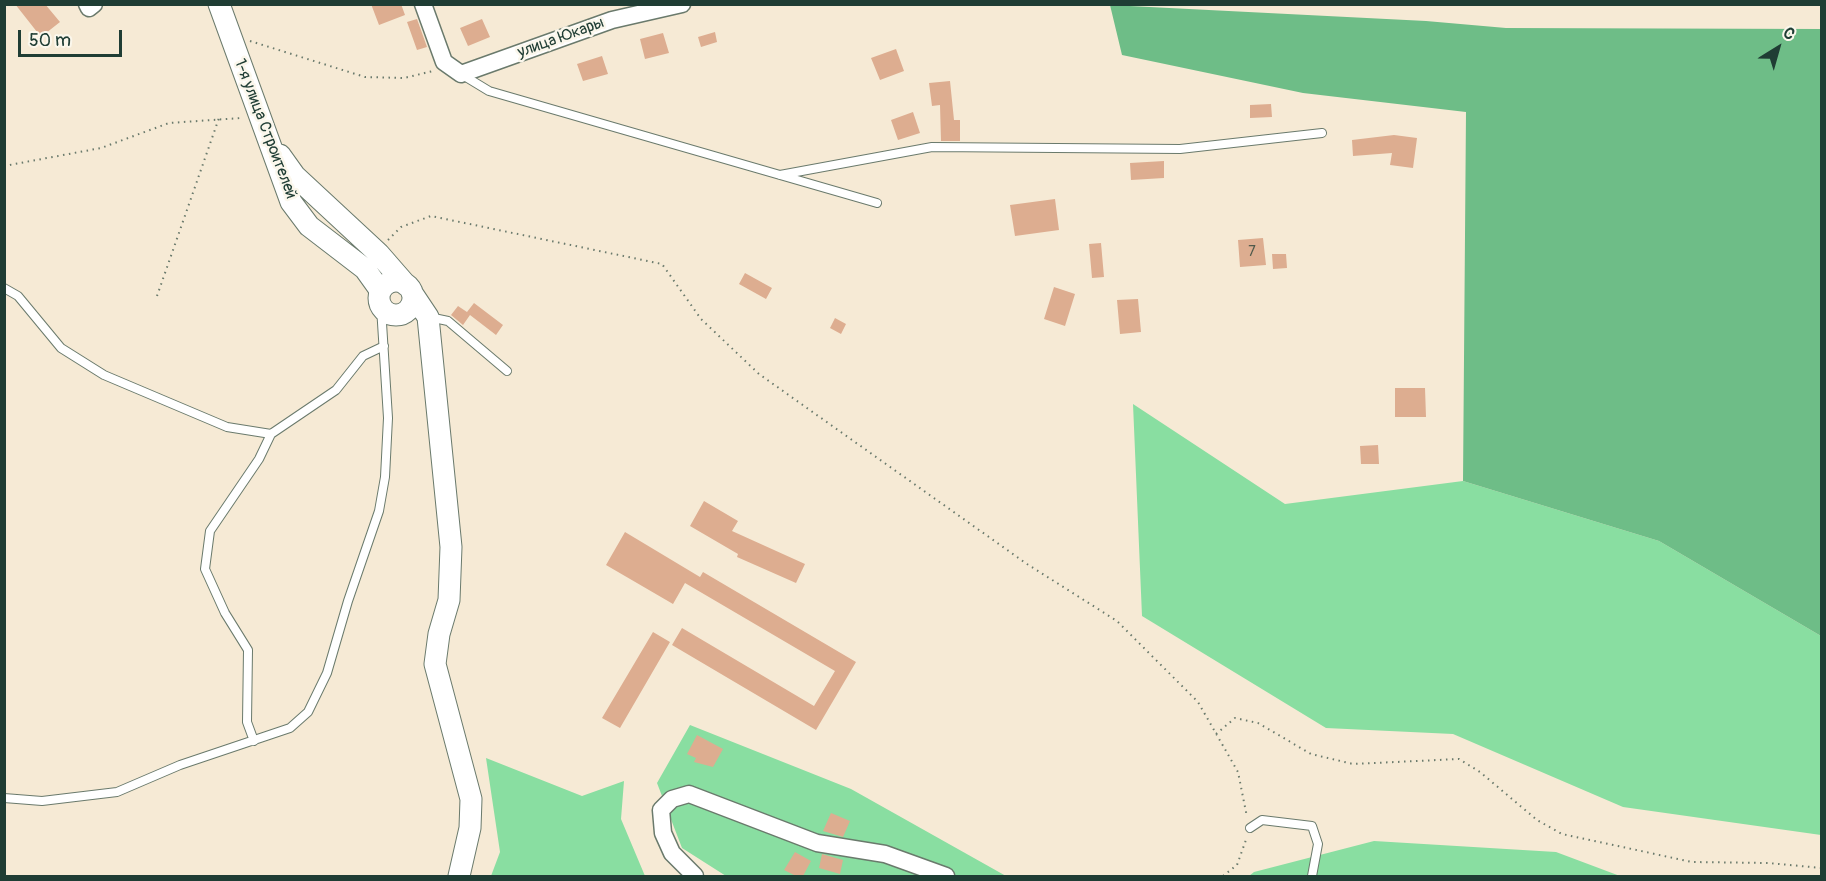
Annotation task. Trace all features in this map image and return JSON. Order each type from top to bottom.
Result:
[{"type":"street","name":"1-я улица Строителей","points":[[219,4],[291,202],[309,226],[365,269],[385,304]]},
{"type":"street","points":[[423,4],[452,68]]},
{"type":"street","name":"улица Юкары","points":[[452,68],[609,12],[682,4]]},
{"type":"street","points":[[258,115],[275,148],[295,176],[379,254],[409,289],[428,317],[452,547],[449,600],[439,634],[435,664],[471,799],[470,828],[459,876]]},
{"type":"street","points":[[385,304],[395,281],[409,289]]},
{"type":"street","points":[[385,304],[409,309],[409,289]]},
{"type":"street","points":[[385,304],[428,317]]},
{"type":"street","points":[[695,876],[672,853],[663,833],[661,810],[672,799],[689,794],[817,843],[885,854],[946,876]]},
{"type":"lane","points":[[452,68],[489,91],[877,203]]},
{"type":"lane","points":[[780,176],[932,147],[1180,149],[1322,133]]},
{"type":"lane","points":[[4,288],[18,296],[62,348],[104,375],[227,427],[271,434]]},
{"type":"lane","points":[[4,798],[42,801],[117,792],[180,765],[290,728],[308,712],[327,673],[348,601],[380,511],[387,450],[385,304]]},
{"type":"lane","points":[[428,317],[448,321],[507,370]]},
{"type":"lane","points":[[254,741],[247,722],[248,650],[225,613],[205,569],[210,531],[259,459],[271,434],[336,390],[363,356],[384,346]]},
{"type":"lane","points":[[1250,828],[1262,820],[1312,826],[1318,843],[1312,876]]},
{"type":"path","points":[[230,34],[302,59],[365,76],[404,78],[452,68]]},
{"type":"path","points":[[4,166],[101,148],[169,123],[246,118],[258,115]]},
{"type":"path","points":[[157,296],[219,118]]},
{"type":"path","points":[[379,254],[401,227],[431,216],[662,264],[701,319],[759,374],[1027,564],[1117,621],[1198,702],[1238,772],[1250,828],[1238,865],[1223,876]]},
{"type":"path","points":[[1216,734],[1235,718],[1258,723],[1311,754],[1353,764],[1460,759],[1480,772],[1537,820],[1562,834],[1692,862],[1768,863],[1821,868]]},
{"type":"green space","points":[[1110,5],[1426,21],[1506,28],[1821,29],[1821,636],[1659,541],[1463,481],[1466,112],[1303,93],[1122,55]]},
{"type":"green space","points":[[1133,404],[1285,504],[1463,481],[1659,541],[1821,636],[1821,835],[1623,807],[1453,734],[1326,728],[1142,616]]},
{"type":"green space","points":[[690,725],[851,789],[1006,876],[726,876],[682,848],[657,783]]},
{"type":"green space","points":[[486,758],[582,796],[624,781],[621,819],[645,876],[491,876],[500,852]]},
{"type":"green space","points":[[1374,841],[1556,852],[1620,876],[1249,876],[1254,872]]},
{"type":"building","points":[[15,4],[45,4],[60,22],[41,37]]},
{"type":"building","points":[[371,4],[401,4],[405,15],[379,25]]},
{"type":"building","points":[[417,19],[427,47],[417,50],[407,22]]},
{"type":"building","points":[[482,19],[490,37],[468,46],[460,28]]},
{"type":"building","points":[[715,32],[717,42],[701,47],[698,37]]},
{"type":"building","points":[[663,33],[669,53],[645,59],[640,39]]},
{"type":"building","points":[[896,49],[904,71],[880,80],[871,58]]},
{"type":"building","points":[[602,56],[608,74],[583,81],[577,64]]},
{"type":"building","points":[[950,81],[954,120],[960,120],[960,141],[941,141],[940,105],[932,106],[929,83]]},
{"type":"building","points":[[1271,104],[1272,117],[1250,118],[1250,105]]},
{"type":"building","points":[[913,112],[920,133],[898,140],[891,120]]},
{"type":"building","points":[[1394,135],[1417,138],[1413,168],[1390,165],[1392,153],[1353,156],[1352,140]]},
{"type":"building","points":[[1164,161],[1164,178],[1131,180],[1130,163]]},
{"type":"building","points":[[1055,199],[1059,230],[1015,236],[1010,205]]},
{"type":"building","points":[[1263,238],[1266,265],[1240,267],[1238,240]]},
{"type":"building","points":[[1101,243],[1104,277],[1092,278],[1089,244]]},
{"type":"building","points":[[1272,254],[1286,254],[1287,268],[1273,269]]},
{"type":"building","points":[[745,273],[772,288],[766,299],[739,284]]},
{"type":"building","points":[[1054,287],[1075,294],[1065,326],[1044,319]]},
{"type":"building","points":[[1138,299],[1141,332],[1120,334],[1117,300]]},
{"type":"building","points":[[474,303],[503,325],[496,335],[470,315],[463,325],[451,315],[458,306],[467,312]]},
{"type":"building","points":[[835,318],[846,324],[841,334],[830,328]]},
{"type":"building","points":[[1395,388],[1425,388],[1426,417],[1395,417]]},
{"type":"building","points":[[1378,445],[1379,464],[1361,464],[1360,446]]},
{"type":"building","points":[[704,501],[738,521],[732,531],[805,564],[796,583],[737,557],[738,554],[690,526]]},
{"type":"building","points":[[625,532],[700,577],[703,572],[856,662],[816,730],[672,645],[682,628],[814,706],[835,671],[685,583],[673,604],[606,565]]},
{"type":"building","points":[[653,632],[670,642],[620,728],[602,718]]},
{"type":"building","points":[[697,735],[723,749],[713,767],[694,762],[696,758],[687,754]]},
{"type":"building","points":[[831,813],[850,821],[843,837],[823,831]]},
{"type":"building","points":[[795,852],[811,861],[803,876],[796,876],[784,870]]},
{"type":"building","points":[[822,854],[843,860],[840,874],[819,868]]}]
